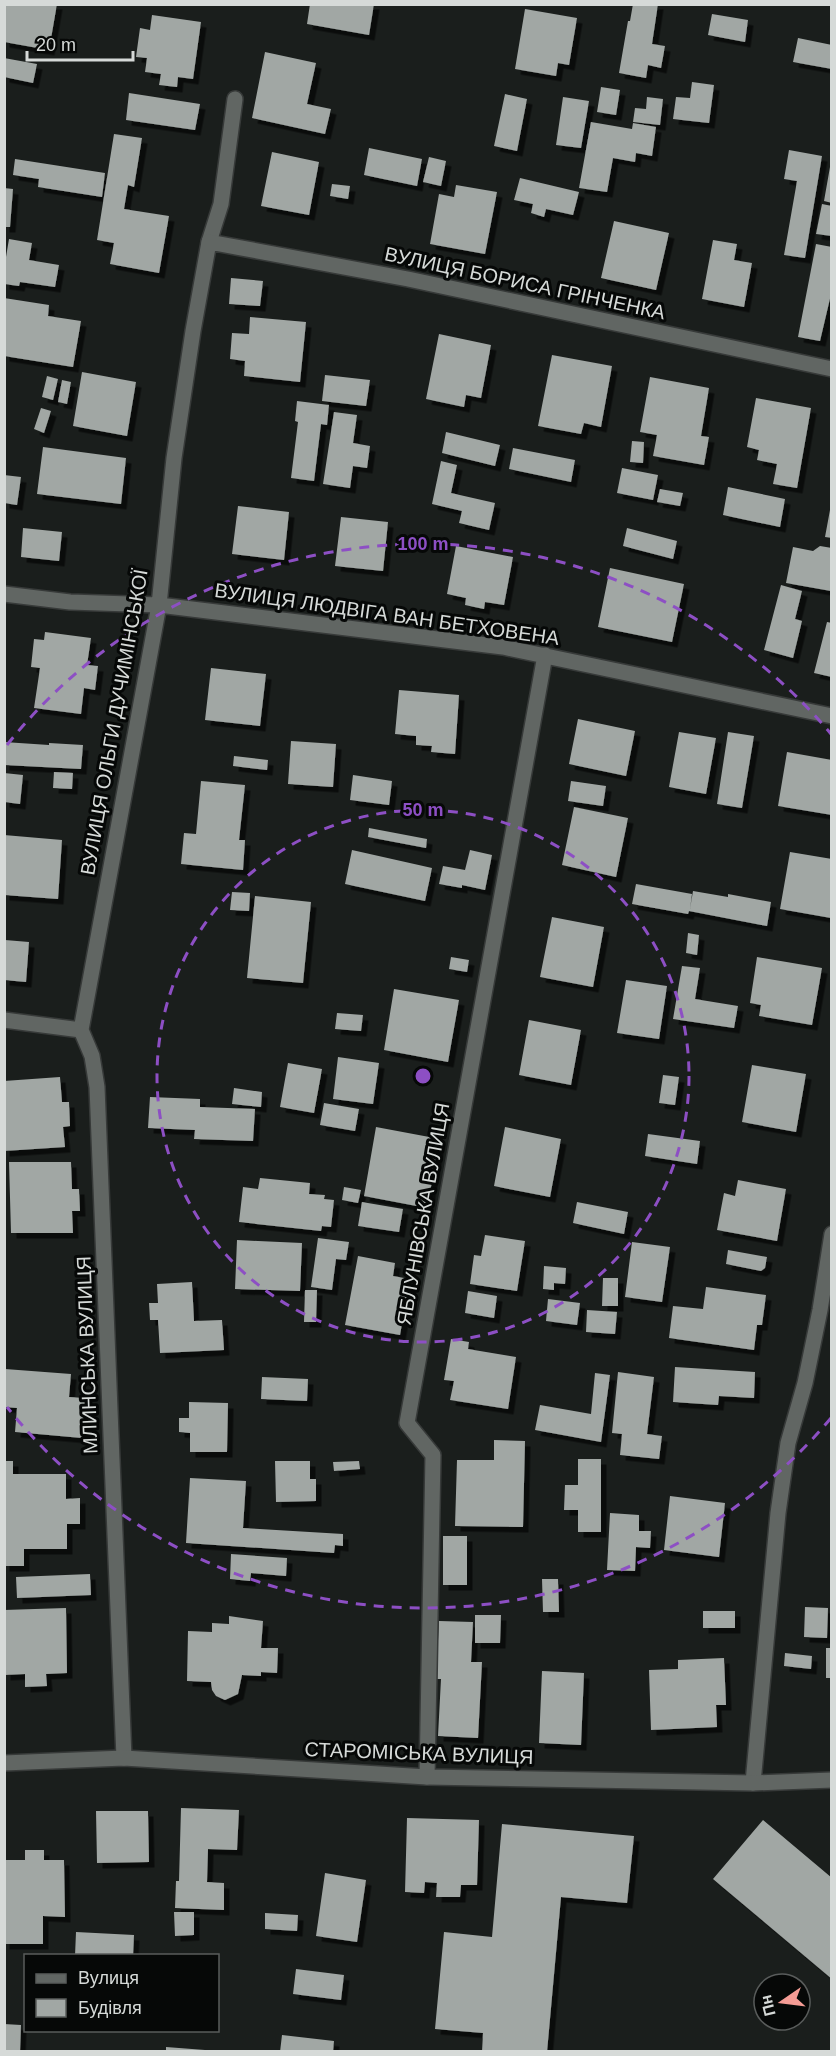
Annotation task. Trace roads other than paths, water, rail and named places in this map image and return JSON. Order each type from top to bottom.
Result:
[{"type":"street","name":"ВУЛИЦЯ ОЛЬГИ ДУЧИМІНСЬКОЇ","points":[[81,1030],[159,605],[172,468],[209,243],[221,204],[235,99]]},
{"type":"street","name":"ВУЛИЦЯ БОРИСА ГРІНЧЕНКА","points":[[209,243],[408,279],[831,369]]},
{"type":"street","name":"ВУЛИЦЯ ЛЮДВІГА ВАН БЕТХОВЕНА","points":[[4,594],[70,602],[159,605],[503,647],[831,716]]},
{"type":"street","name":"ЯБЛУНІВСЬКА ВУЛИЦЯ","points":[[427,1777],[433,1455],[407,1423],[545,655]]},
{"type":"street","points":[[4,1020],[81,1030]]},
{"type":"street","name":"МЛИНСЬКА ВУЛИЦЯ","points":[[81,1030],[92,1056],[97,1087],[124,1758]]},
{"type":"street","points":[[753,1783],[778,1513],[788,1443],[805,1383],[820,1310],[831,1234]]},
{"type":"street","name":"СТАРОМІСЬКА ВУЛИЦЯ","points":[[4,1763],[124,1758],[427,1777],[753,1783],[831,1780]]}]
